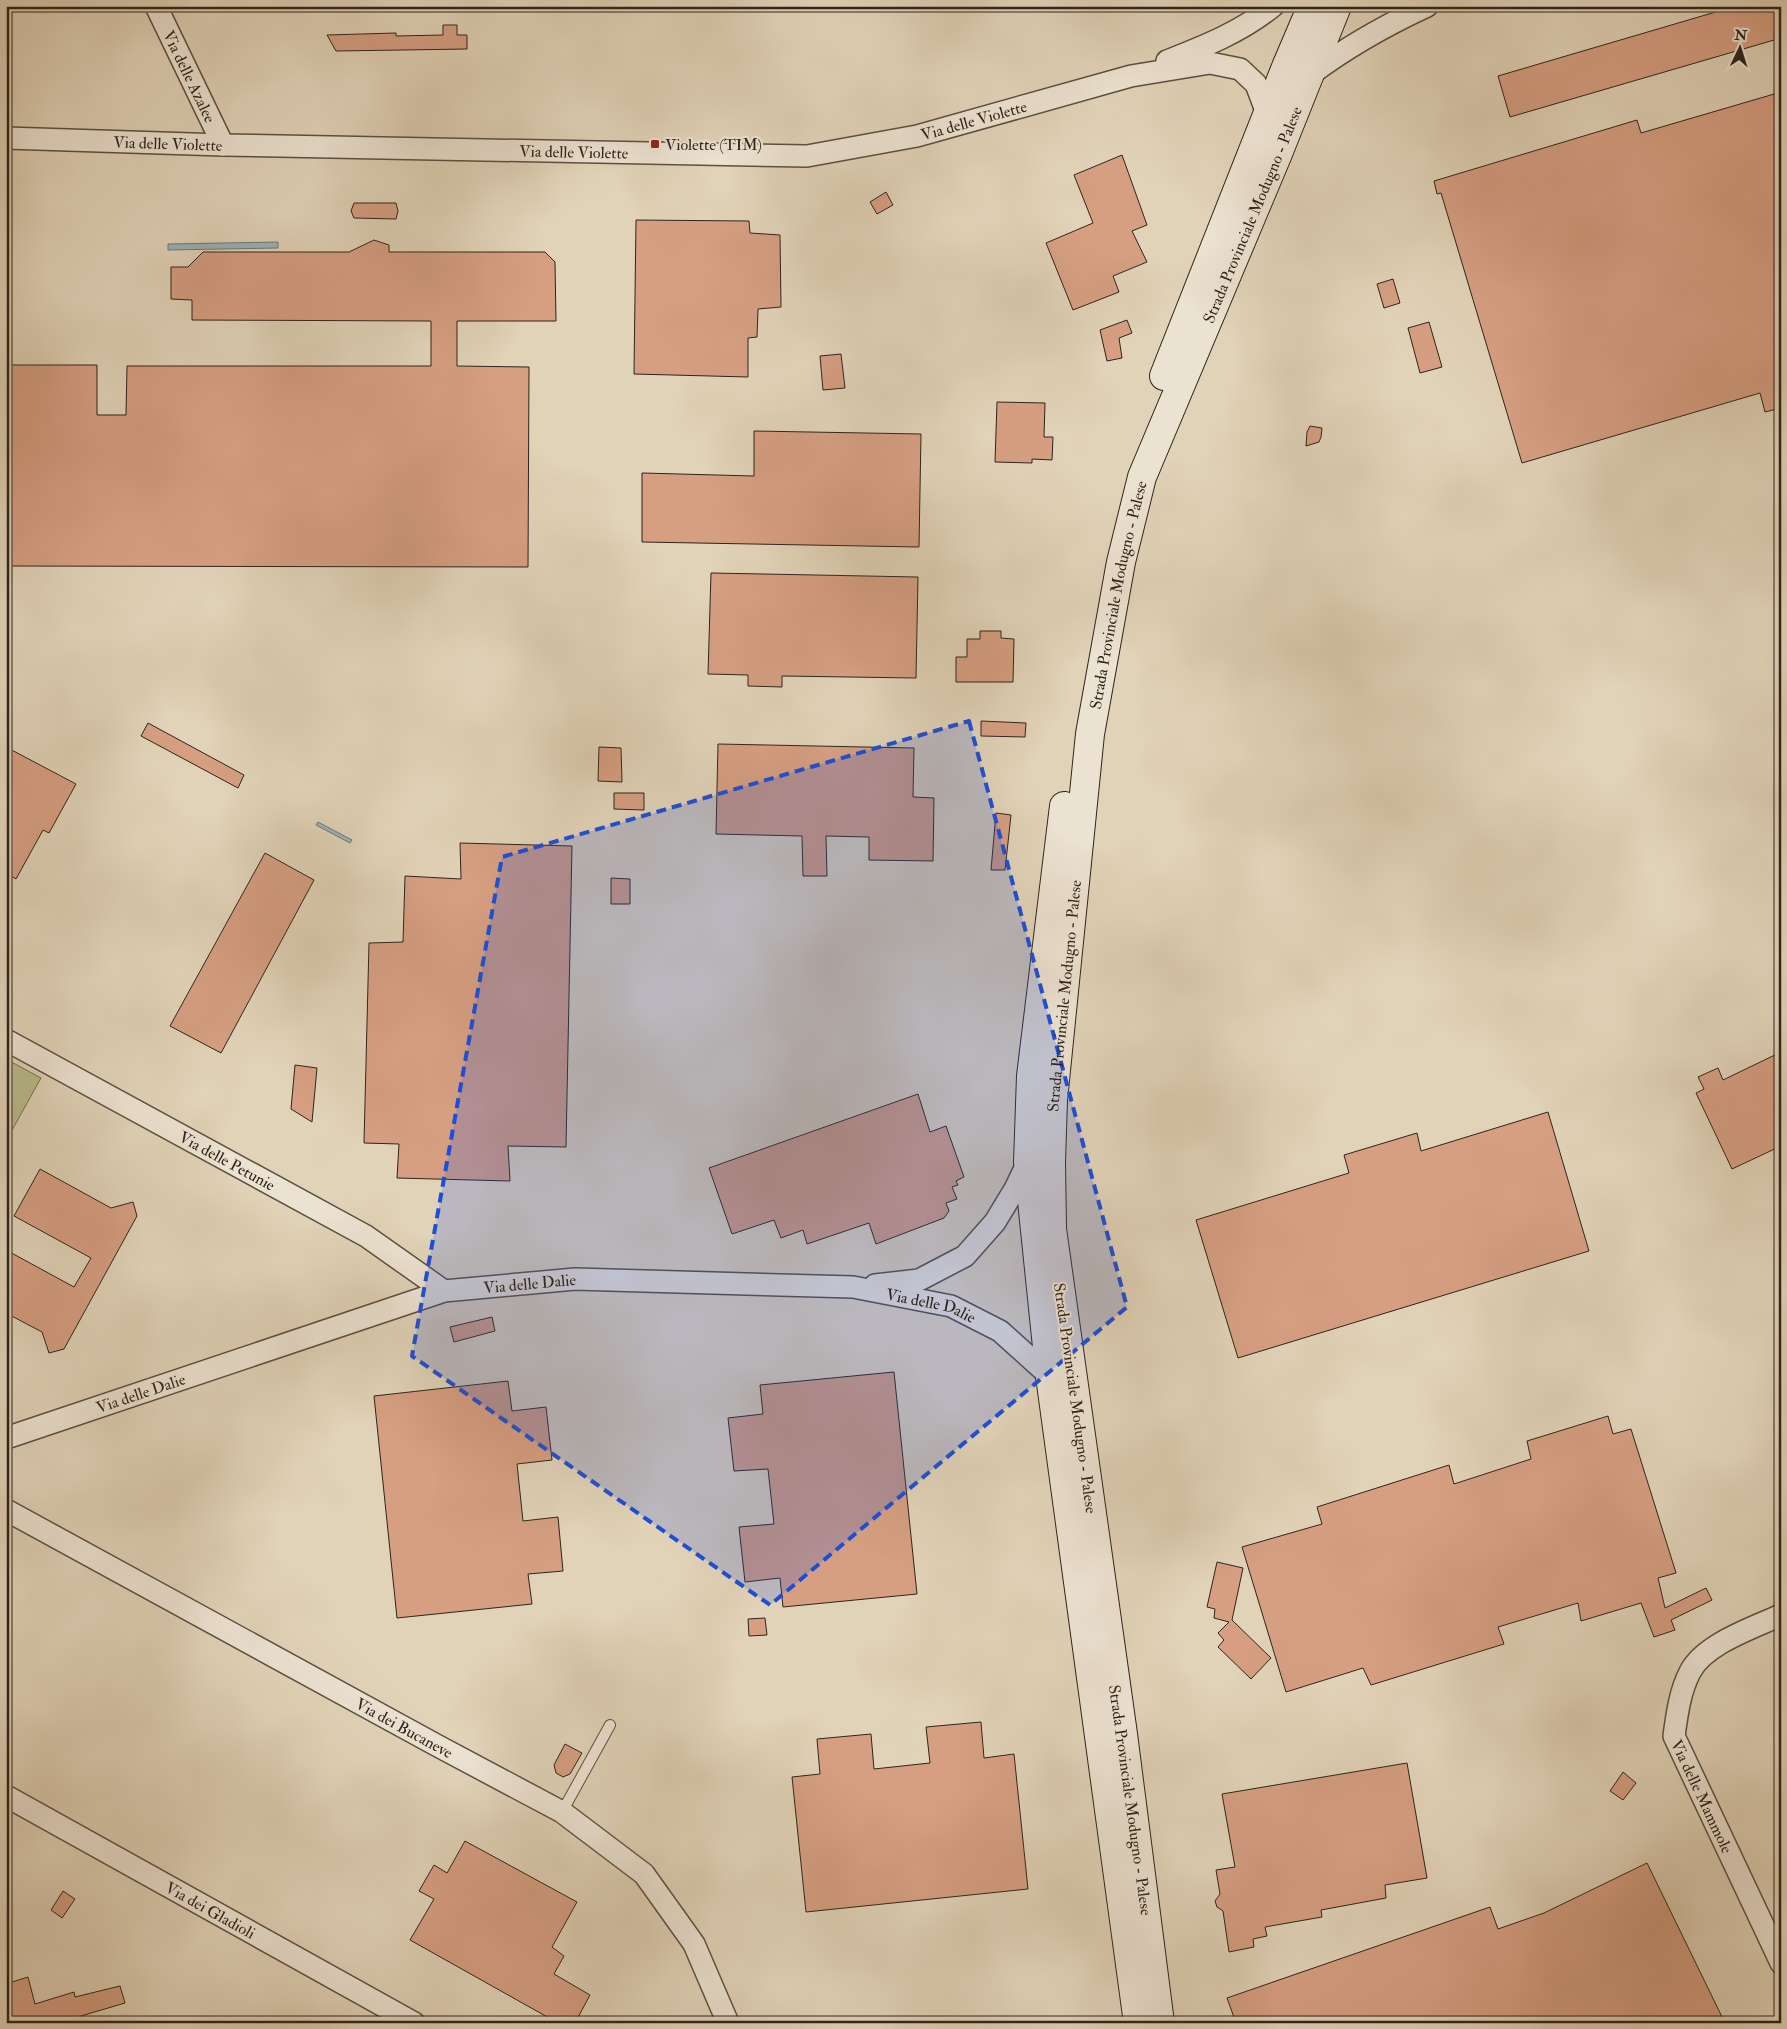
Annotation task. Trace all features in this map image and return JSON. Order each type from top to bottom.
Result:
[{"type":"main road","name":"Strada Provinciale Modugno - Palese","points":[[1138,2023],[1050,1376],[1028,1162],[1031,1076],[1070,751],[1104,558],[1126,472],[1286,67],[1312,6]]},
{"type":"main road","name":"Strada Provinciale Modugno - Palese","points":[[1160,2023],[1123,1734],[1052,1230],[1051,1162],[1053,1100],[1090,734],[1126,543],[1142,477],[1311,74],[1337,6]]},
{"type":"street","name":"Via delle Azalee","points":[[156,6],[223,145]]},
{"type":"street","points":[[1131,76],[1211,44],[1255,20],[1273,6]]},
{"type":"street","points":[[1311,74],[1340,52],[1402,17],[1427,6]]},
{"type":"street","points":[[1131,76],[1210,63],[1240,69],[1256,84],[1268,116]]},
{"type":"street","name":"Via delle Violette","points":[[6,138],[223,145],[807,156],[917,136],[1131,76]]},
{"type":"street","points":[[6,133],[68,140]]},
{"type":"street","name":"Via delle Petunie","points":[[6,1040],[366,1236],[444,1291]]},
{"type":"street","points":[[853,1287],[919,1280],[965,1256],[995,1222],[1015,1189],[1028,1162]]},
{"type":"street","name":"Via delle Dalie","points":[[6,1438],[444,1291],[575,1279],[853,1287],[950,1306],[1000,1331],[1050,1376]]},
{"type":"street","name":"Via dei Bucaneve","points":[[6,1510],[562,1812],[644,1874],[694,1944],[728,2023]]},
{"type":"street","name":"Via delle Mammole","points":[[1781,1614],[1708,1650],[1690,1671],[1679,1704],[1674,1736],[1781,1963]]},
{"type":"street","name":"Via dei Gladioli","points":[[6,1796],[414,2023]]},
{"type":"lane","points":[[562,1812],[610,1725]]},
{"type":"highlighted area","points":[[969,721],[1127,1307],[770,1605],[412,1356],[502,857]]},
{"type":"green space","points":[[6,1059],[41,1078],[6,1141]]},
{"type":"water","points":[[278,242],[278,248],[168,250],[168,244]]},
{"type":"water","points":[[318,822],[352,840],[350,843],[316,825]]},
{"type":"building","points":[[1736,6],[1781,6],[1781,38],[1510,117],[1498,76]]},
{"type":"building","points":[[443,25],[457,25],[457,35],[467,35],[467,49],[336,51],[327,35],[396,33],[396,36],[443,35]]},
{"type":"building","points":[[1781,92],[1781,408],[1765,412],[1760,393],[1522,463],[1441,193],[1437,194],[1434,181],[1637,120],[1641,133]]},
{"type":"building","points":[[1122,155],[1147,225],[1132,231],[1147,262],[1113,276],[1119,292],[1073,310],[1046,243],[1093,223],[1074,175]]},
{"type":"building","points":[[886,192],[893,205],[877,214],[870,202]]},
{"type":"building","points":[[354,203],[396,203],[398,211],[396,219],[354,218],[351,211]]},
{"type":"building","points":[[636,220],[749,221],[750,233],[780,235],[781,307],[758,309],[757,337],[748,338],[748,377],[634,374]]},
{"type":"building","points":[[374,240],[389,245],[389,252],[545,252],[555,262],[556,321],[457,321],[457,366],[529,367],[528,567],[6,566],[6,365],[97,365],[97,415],[126,415],[127,366],[431,366],[431,321],[192,320],[192,300],[171,299],[171,267],[188,267],[203,252],[349,252]]},
{"type":"building","points":[[1393,279],[1400,303],[1384,308],[1377,284]]},
{"type":"building","points":[[1127,320],[1132,333],[1119,338],[1122,358],[1107,361],[1100,330]]},
{"type":"building","points":[[1429,322],[1442,367],[1420,373],[1408,328]]},
{"type":"building","points":[[841,354],[845,388],[823,390],[820,356]]},
{"type":"building","points":[[997,402],[1045,403],[1044,437],[1053,437],[1052,460],[1032,459],[1032,463],[995,462]]},
{"type":"building","points":[[1310,426],[1322,428],[1321,437],[1319,442],[1306,446],[1307,432]]},
{"type":"building","points":[[754,431],[921,434],[919,547],[642,542],[642,473],[754,476]]},
{"type":"building","points":[[711,573],[918,577],[916,678],[782,676],[782,687],[748,686],[748,675],[708,674]]},
{"type":"building","points":[[980,631],[1001,631],[1001,638],[1014,639],[1013,682],[956,682],[956,657],[967,657],[967,639],[980,639]]},
{"type":"building","points":[[981,721],[1026,723],[1025,737],[981,736]]},
{"type":"building","points":[[148,723],[244,775],[238,788],[141,736]]},
{"type":"building","points":[[718,744],[914,748],[913,797],[934,798],[933,861],[869,860],[869,837],[826,836],[827,876],[803,876],[802,836],[716,834]]},
{"type":"building","points":[[6,747],[76,784],[49,833],[43,830],[16,879],[6,873]]},
{"type":"building","points":[[599,747],[621,748],[622,782],[598,781]]},
{"type":"building","points":[[614,793],[644,793],[644,810],[614,809]]},
{"type":"building","points":[[996,813],[1011,815],[1005,870],[991,870]]},
{"type":"building","points":[[460,843],[572,846],[566,1147],[508,1146],[510,1181],[397,1178],[399,1144],[364,1143],[369,943],[403,942],[405,876],[461,879]]},
{"type":"building","points":[[265,853],[314,880],[221,1053],[170,1026]]},
{"type":"building","points":[[611,878],[630,879],[630,904],[611,904]]},
{"type":"building","points":[[1781,1052],[1781,1146],[1732,1169],[1696,1093],[1704,1089],[1698,1077],[1718,1068],[1723,1080]]},
{"type":"building","points":[[295,1065],[317,1068],[312,1122],[291,1109]]},
{"type":"building","points":[[918,1094],[930,1132],[946,1126],[964,1177],[956,1181],[958,1185],[952,1187],[957,1199],[946,1203],[949,1211],[944,1218],[876,1244],[869,1223],[807,1244],[803,1230],[781,1238],[774,1220],[732,1234],[709,1168]]},
{"type":"building","points":[[1548,1112],[1589,1251],[1238,1358],[1196,1220],[1349,1173],[1344,1155],[1417,1133],[1421,1151]]},
{"type":"building","points":[[40,1169],[111,1208],[133,1202],[137,1216],[64,1349],[49,1353],[42,1332],[6,1313],[6,1250],[74,1287],[91,1258],[14,1216]]},
{"type":"building","points":[[492,1317],[495,1331],[454,1342],[450,1327]]},
{"type":"building","points":[[894,1372],[917,1594],[783,1607],[780,1578],[745,1582],[739,1527],[774,1524],[768,1469],[734,1471],[728,1418],[763,1414],[760,1385]]},
{"type":"building","points":[[508,1381],[512,1411],[546,1407],[552,1460],[517,1464],[523,1521],[558,1517],[563,1571],[528,1574],[532,1604],[397,1618],[374,1396]]},
{"type":"building","points":[[1608,1416],[1613,1434],[1631,1429],[1676,1573],[1658,1578],[1665,1608],[1706,1588],[1712,1600],[1671,1620],[1675,1630],[1654,1637],[1641,1603],[1581,1621],[1578,1603],[1498,1627],[1504,1644],[1371,1685],[1363,1668],[1286,1692],[1242,1547],[1322,1524],[1317,1507],[1449,1465],[1454,1484],[1531,1459],[1527,1441]]},
{"type":"building","points":[[1217,1562],[1243,1568],[1232,1620],[1271,1658],[1251,1679],[1218,1647],[1224,1640],[1218,1633],[1229,1622],[1214,1618],[1215,1609],[1207,1607]]},
{"type":"building","points":[[765,1618],[767,1635],[749,1636],[748,1619]]},
{"type":"building","points":[[981,1722],[984,1758],[1014,1754],[1028,1889],[806,1912],[792,1777],[820,1774],[817,1739],[871,1734],[874,1769],[930,1763],[926,1727]]},
{"type":"building","points":[[565,1744],[582,1753],[570,1774],[563,1777],[556,1773],[554,1765]]},
{"type":"building","points":[[1407,1763],[1427,1878],[1385,1885],[1386,1898],[1321,1910],[1322,1917],[1265,1927],[1267,1936],[1253,1939],[1254,1947],[1229,1952],[1223,1911],[1217,1907],[1215,1901],[1220,1894],[1216,1870],[1235,1867],[1222,1794]]},
{"type":"building","points":[[1623,1772],[1636,1783],[1623,1800],[1610,1791]]},
{"type":"building","points":[[465,1841],[577,1902],[552,1947],[564,1956],[554,1974],[590,1995],[575,2023],[558,2023],[410,1940],[434,1899],[419,1891],[434,1865],[447,1873]]},
{"type":"building","points":[[1647,1863],[1725,2023],[1236,2023],[1227,1998],[1490,1907],[1498,1929],[1544,1913]]},
{"type":"building","points":[[63,1891],[75,1899],[62,1918],[51,1910]]},
{"type":"building","points":[[28,1977],[35,2004],[74,1992],[75,1997],[120,1986],[125,2003],[81,2016],[83,2023],[6,2023],[6,1984]]},
{"type":"place","name":"Violette (TIM)","points":[[655,144]]}]
